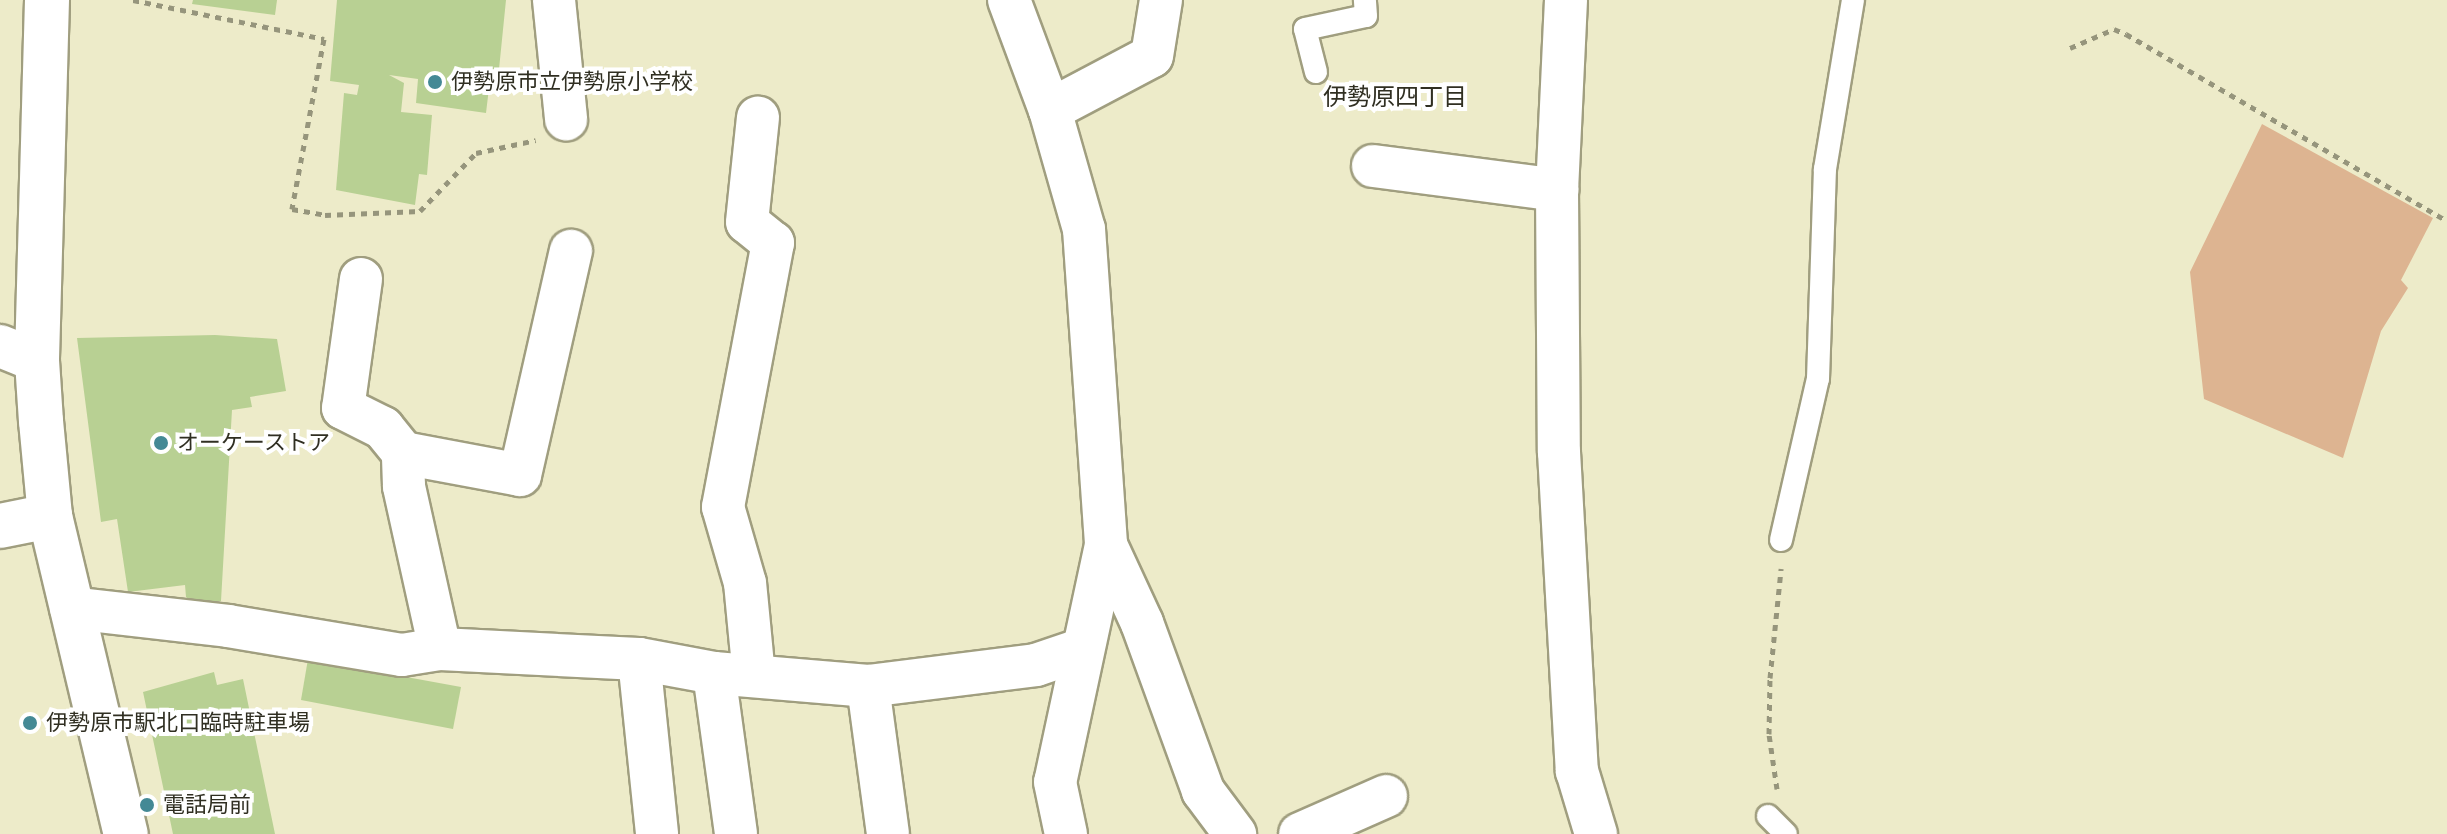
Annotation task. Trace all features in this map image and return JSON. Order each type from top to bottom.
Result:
[{"type":"street","points":[[47,0],[18,353],[50,516],[126,834]]},
{"type":"street","points":[[554,0],[566,119]]},
{"type":"street","points":[[1009,0],[1050,110],[1084,229],[1106,545],[1080,650],[1055,782],[1066,834]]},
{"type":"street","points":[[1050,110],[1152,56],[1161,0]]},
{"type":"street","points":[[1566,0],[1557,190],[1559,452],[1577,771],[1596,834]]},
{"type":"street","points":[[736,834],[734,675],[745,583],[723,507],[773,243],[747,222],[758,118]]},
{"type":"street","points":[[1373,166],[1557,190]]},
{"type":"street","points":[[403,453],[520,475],[571,252]]},
{"type":"street","points":[[361,279],[330,381],[343,408],[383,428],[403,453],[404,486],[440,649]]},
{"type":"street","points":[[0,526],[50,516]]},
{"type":"street","points":[[1106,545],[1142,623],[1203,791],[1235,834]]},
{"type":"street","points":[[71,608],[228,626],[402,655],[440,649],[639,659],[734,675],[868,686],[1036,665],[1080,650]]},
{"type":"street","points":[[639,659],[657,834]]},
{"type":"street","points":[[868,686],[888,834]]},
{"type":"street","points":[[1300,834],[1386,796]]},
{"type":"lane","points":[[1316,72],[1305,29],[1366,16],[1365,0]]},
{"type":"lane","points":[[1781,540],[1818,379],[1825,169],[1853,0]]},
{"type":"path","points":[[133,0],[324,39],[292,209],[325,215],[420,211],[476,153],[557,136],[566,119]]},
{"type":"path","points":[[2070,48],[2114,29],[2126,34],[2447,221]]},
{"type":"path","points":[[1778,825],[1769,734],[1781,540]]},
{"type":"shaded area","points":[[2262,124],[2433,218],[2401,280],[2408,288],[2381,331],[2343,458],[2204,399],[2190,272]]},
{"type":"building","points":[[193,0],[277,0],[275,15],[192,4]]},
{"type":"building","points":[[337,0],[506,0],[497,89],[489,88],[486,113],[416,103],[418,79],[389,75],[404,83],[401,112],[432,115],[427,175],[419,174],[415,205],[336,190],[344,93],[357,95],[359,85],[330,81]]},
{"type":"building","name":"オーケーストア","points":[[215,335],[277,339],[286,391],[250,397],[252,407],[232,410],[221,601],[195,605],[186,597],[185,585],[128,592],[117,519],[101,522],[77,338]]},
{"type":"building","points":[[308,659],[461,687],[453,729],[301,700]]},
{"type":"building","points":[[214,672],[217,685],[243,679],[275,834],[173,834],[143,692]]},
{"type":"place","name":"伊勢原市立伊勢原小学校","points":[[435,82]]},
{"type":"place","name":"オーケーストア","points":[[161,443]]},
{"type":"place","name":"伊勢原市駅北口臨時駐車場","points":[[30,723]]},
{"type":"place","name":"電話局前","points":[[147,805]]},
{"type":"district","name":"伊勢原四丁目","points":[[1395,97]]}]
